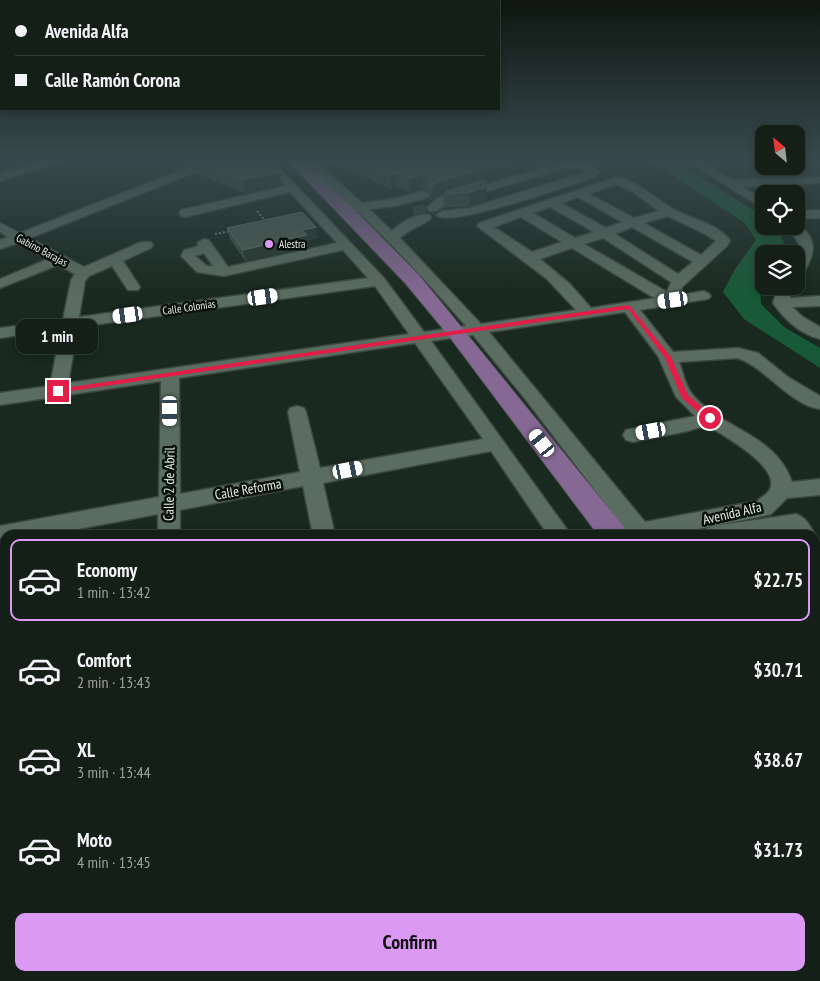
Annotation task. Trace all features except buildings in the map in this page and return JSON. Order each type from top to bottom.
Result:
[{"type":"main road","points":[[337,205],[415,272],[448,333],[586,530]]},
{"type":"main road","points":[[345,211],[388,270],[448,333],[610,530]]},
{"type":"street","points":[[0,245],[103,205]]},
{"type":"street","points":[[185,213],[221,205]]},
{"type":"street","points":[[331,205],[393,238],[415,272]]},
{"type":"street","points":[[340,205],[345,211],[346,245],[379,281],[448,333],[572,444],[638,530]]},
{"type":"street","points":[[345,211],[364,205]]},
{"type":"street","points":[[345,211],[380,205]]},
{"type":"street","points":[[393,238],[401,229],[428,213],[437,205]]},
{"type":"street","points":[[345,211],[470,212],[494,205]]},
{"type":"street","points":[[546,205],[484,226],[531,257],[573,294],[586,313]]},
{"type":"street","points":[[554,205],[680,281]]},
{"type":"street","points":[[599,205],[702,261]]},
{"type":"street","points":[[659,205],[669,212],[710,231],[723,240],[680,281],[675,287],[673,300]]},
{"type":"street","points":[[531,257],[669,212]]},
{"type":"street","points":[[523,213],[656,293],[673,300]]},
{"type":"street","points":[[805,215],[820,214]]},
{"type":"street","name":"Gabino Barajas","points":[[0,227],[84,272]]},
{"type":"street","points":[[800,235],[814,253],[805,262]]},
{"type":"street","points":[[58,391],[78,280],[84,272],[146,245]]},
{"type":"street","points":[[222,270],[206,245],[189,253],[188,256],[201,270],[208,272],[228,271],[346,245]]},
{"type":"street","points":[[0,284],[59,259]]},
{"type":"street","points":[[115,259],[132,288]]},
{"type":"street","name":"Calle Colonias","points":[[0,333],[379,281]]},
{"type":"street","points":[[782,295],[781,303],[790,315],[820,334]]},
{"type":"street","points":[[0,399],[704,296]]},
{"type":"street","points":[[781,303],[820,301]]},
{"type":"street","points":[[629,307],[668,357],[685,396],[710,418],[757,447],[779,469],[782,480],[780,491],[820,487]]},
{"type":"street","points":[[448,333],[496,443],[557,530]]},
{"type":"street","points":[[668,357],[747,354],[782,381],[819,403]]},
{"type":"street","name":"Calle 2 de Abril","points":[[169,530],[170,374]]},
{"type":"street","points":[[297,412],[323,530]]},
{"type":"street","points":[[633,434],[688,425],[710,418]]},
{"type":"street","name":"Calle Reforma","points":[[26,530],[496,443]]},
{"type":"street","name":"Avenida Alfa","points":[[660,530],[763,508],[775,501],[780,491]]},
{"type":"street","points":[[754,530],[796,523],[801,530]]},
{"type":"path","points":[[256,210],[266,223],[264,225]]},
{"type":"path","points":[[206,245],[204,239],[208,236],[236,230]]},
{"type":"shaded area","points":[[717,205],[745,205],[755,211],[755,235],[780,235],[783,245],[755,245],[755,295],[760,295],[761,304],[784,327],[820,348],[820,368],[744,319],[723,292],[735,269],[756,240],[745,223]]},
{"type":"tunnel","points":[[414,213],[433,208]]},
{"type":"place","name":"Alestra","points":[[269,244]]},
{"type":"route","points":[[58,391],[629,307],[668,357],[685,396],[696,408],[710,418]]}]
